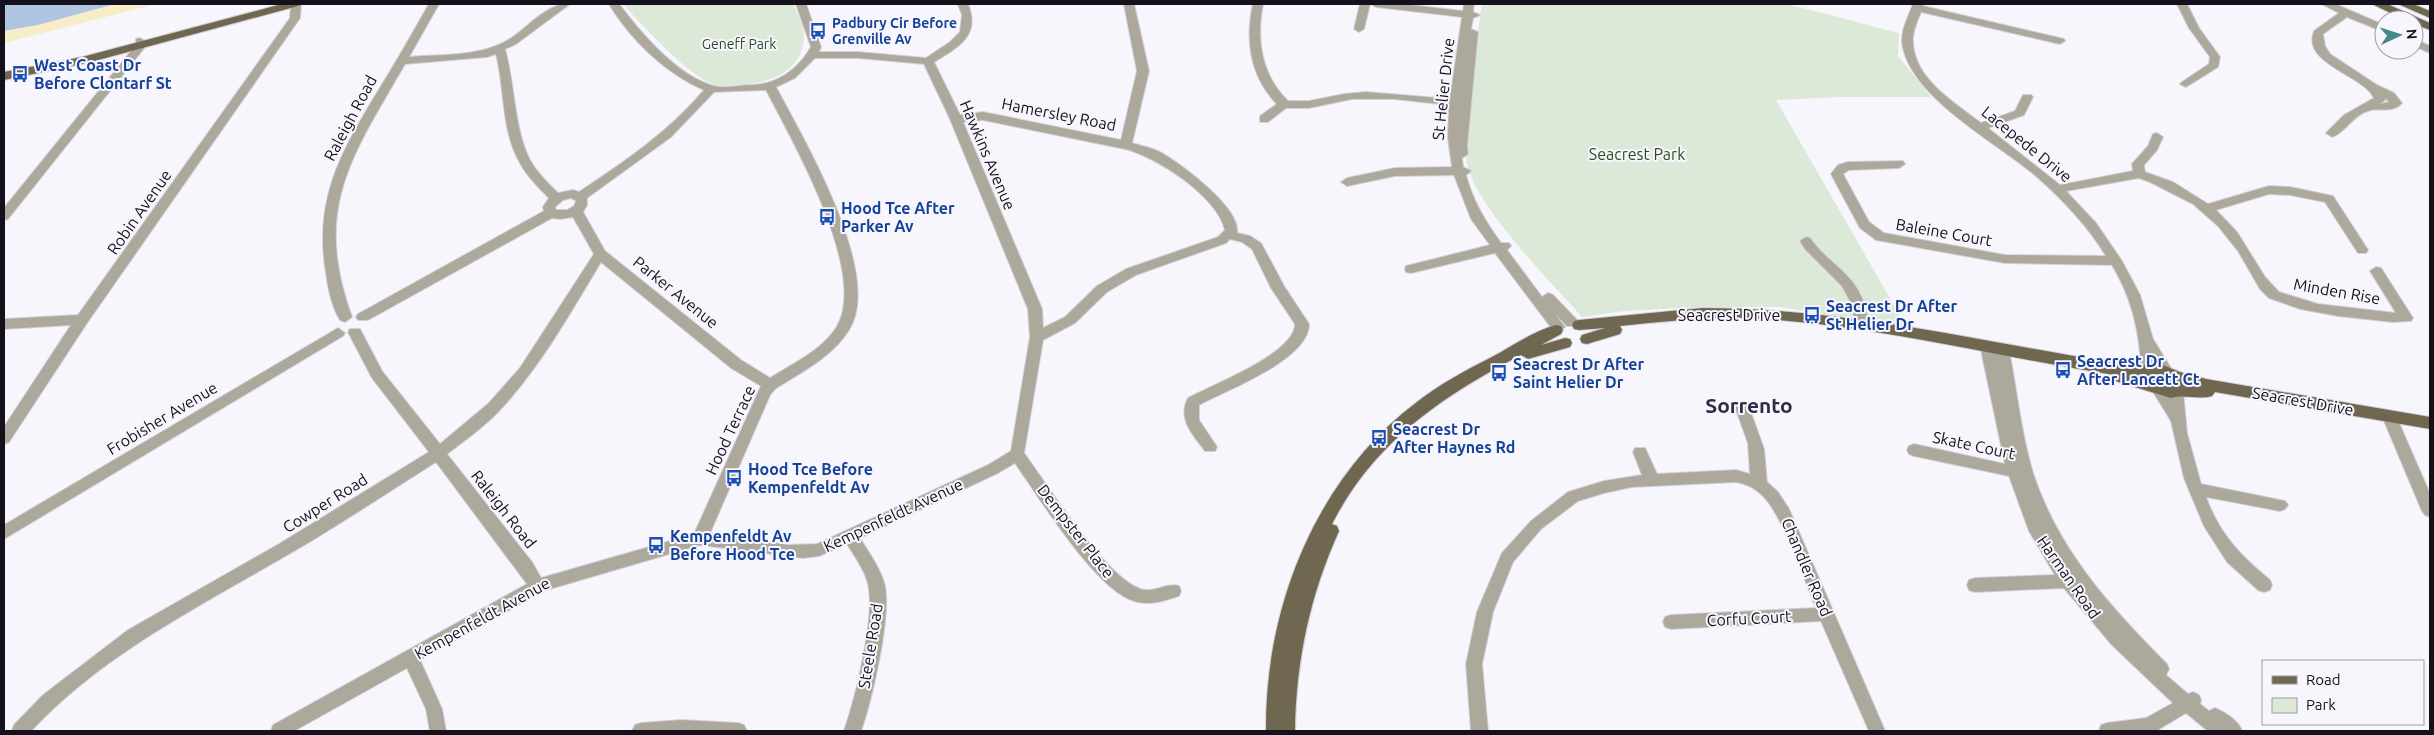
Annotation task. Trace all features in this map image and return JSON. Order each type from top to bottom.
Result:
[{"type":"main road","points":[[4,76],[63,65],[280,4]]},
{"type":"main road","points":[[4,71],[141,43],[295,4]]},
{"type":"main road","points":[[2378,4],[2430,27]]},
{"type":"main road","points":[[2404,4],[2430,15]]},
{"type":"main road","name":"Seacrest Drive","points":[[1996,352],[1815,325],[1744,319],[1705,319],[1605,332],[1576,345],[1560,334],[1564,324],[1668,315],[1745,313],[1797,316],[1862,326],[1996,352],[2121,377],[2174,382],[2215,393],[2391,420],[2430,423]]},
{"type":"main road","points":[[1575,324],[1587,333],[1587,339]]},
{"type":"main road","points":[[1275,731],[1282,640],[1297,586],[1330,512],[1350,481],[1372,453],[1421,407],[1464,378],[1560,334]]},
{"type":"main road","points":[[1286,731],[1293,645],[1307,590],[1328,538],[1354,491],[1396,441],[1451,397],[1560,334]]},
{"type":"main road","name":"Seacrest Drive","points":[[2151,379],[2156,368],[2174,382]]},
{"type":"main road","name":"Seacrest Drive","points":[[2391,420],[2430,430]]},
{"type":"street","name":"Robin Avenue","points":[[4,438],[82,320],[295,18],[297,14],[295,4]]},
{"type":"street","name":"Raleigh Road","points":[[346,317],[339,300],[328,250],[329,218],[333,196],[343,163],[434,4]]},
{"type":"street","points":[[402,61],[487,54],[500,49],[565,4]]},
{"type":"street","points":[[605,4],[620,24],[650,54],[688,85],[709,92],[766,87],[792,76],[814,51]]},
{"type":"street","points":[[614,4],[640,37],[678,70],[709,92]]},
{"type":"street","points":[[801,4],[814,51]]},
{"type":"street","points":[[814,51],[928,61],[954,43],[967,30],[969,25],[968,13],[963,4]]},
{"type":"street","points":[[1126,145],[1143,71],[1129,4]]},
{"type":"street","points":[[1258,4],[1253,31],[1260,63],[1270,91],[1284,104],[1296,106],[1335,98],[1365,95],[1460,104]]},
{"type":"street","points":[[1359,29],[1365,4]]},
{"type":"street","points":[[1376,4],[1472,9]]},
{"type":"street","points":[[2182,4],[2194,28],[2215,57],[2214,66],[2186,84]]},
{"type":"street","points":[[2327,4],[2374,24]]},
{"type":"street","points":[[1918,6],[2060,41]]},
{"type":"street","name":"Lacepede Drive","points":[[1918,6],[1908,33],[1908,48],[1915,66],[1934,92],[2058,190],[2094,229],[2116,261],[2141,314],[2148,343],[2151,379]]},
{"type":"street","name":"St Helier Drive","points":[[1472,9],[1460,104],[1461,171],[1501,247],[1560,334]]},
{"type":"street","points":[[2332,133],[2348,117],[2369,107],[2387,107],[2396,103],[2390,95],[2374,88],[2338,66],[2325,54],[2318,33],[2347,12]]},
{"type":"street","points":[[4,216],[141,43]]},
{"type":"street","points":[[500,49],[507,70],[511,118],[518,149],[526,166],[539,183],[556,198]]},
{"type":"street","name":"Hawkins Avenue","points":[[928,61],[956,119],[1035,309],[1037,336]]},
{"type":"street","name":"Hood Terrace","points":[[700,539],[761,398],[770,385],[830,344],[846,325],[852,304],[852,287],[843,249],[828,201],[766,87]]},
{"type":"street","points":[[551,213],[549,206],[556,198],[568,194],[580,197],[644,153],[709,92]]},
{"type":"street","points":[[1980,127],[2020,113],[2027,98]]},
{"type":"street","points":[[1264,119],[1284,104]]},
{"type":"street","name":"Hamersley Road","points":[[956,119],[983,116],[1143,150],[1163,160],[1203,191],[1228,216],[1231,231]]},
{"type":"street","points":[[2058,190],[2138,174],[2138,164],[2153,147],[2157,137]]},
{"type":"street","name":"Baleine Court","points":[[1899,164],[1848,166],[1842,168],[1837,174],[1837,178],[1864,225],[1880,237],[2005,259],[2116,261]]},
{"type":"street","points":[[1347,182],[1395,172],[1461,171]]},
{"type":"street","name":"Minden Rise","points":[[2138,174],[2172,186],[2206,209],[2241,246],[2268,290],[2282,299],[2379,317],[2406,318],[2376,271]]},
{"type":"street","points":[[2206,209],[2269,190],[2290,191],[2328,199],[2362,250]]},
{"type":"street","points":[[363,317],[364,324],[354,332],[345,335],[338,333],[336,326],[346,317],[355,315],[363,317],[551,213],[565,215],[576,211],[582,203],[580,197]]},
{"type":"street","name":"Parker Avenue","points":[[576,211],[600,254],[736,364],[770,385]]},
{"type":"street","points":[[1016,454],[1022,434],[1037,336],[1070,320],[1102,290],[1131,272],[1222,240],[1231,231],[1257,246],[1278,288],[1302,324],[1302,331],[1291,346],[1245,378],[1193,402],[1190,411],[1191,420],[1210,447]]},
{"type":"street","points":[[1806,241],[1813,253],[1846,281],[1856,299],[1862,326]]},
{"type":"street","points":[[1411,270],[1501,247]]},
{"type":"street","name":"St Helier Drive","points":[[1501,247],[1558,310],[1575,324]]},
{"type":"street","name":"Cowper Road","points":[[20,731],[49,700],[134,635],[284,549],[439,453],[494,406],[540,350],[600,254]]},
{"type":"street","points":[[4,324],[82,320]]},
{"type":"street","name":"Raleigh Road","points":[[354,332],[377,374],[526,566],[537,586]]},
{"type":"street","name":"Frobisher Avenue","points":[[4,533],[338,333]]},
{"type":"street","name":"Lacepede Drive","points":[[2148,343],[2174,382]]},
{"type":"street","name":"Harman Road","points":[[1996,352],[2018,439],[2020,473],[2074,581],[2220,731]]},
{"type":"street","points":[[2151,379],[2178,422]]},
{"type":"street","points":[[2174,382],[2178,422],[2204,513],[2232,556],[2264,585]]},
{"type":"street","points":[[1742,407],[1757,448],[1756,472],[1760,484]]},
{"type":"street","points":[[2391,420],[2430,511]]},
{"type":"street","name":"Skate Court","points":[[1914,450],[2020,473]]},
{"type":"street","points":[[1640,452],[1652,480]]},
{"type":"street","name":"Kempenfeldt Avenue","points":[[279,731],[537,586],[575,572],[700,539],[716,539],[777,552],[793,553],[819,550],[993,469],[1016,454]]},
{"type":"street","name":"Dempster Place","points":[[1016,454],[1083,544],[1120,585],[1129,592],[1140,596],[1154,596],[1173,592]]},
{"type":"street","points":[[1479,731],[1476,712],[1474,664],[1485,612],[1507,558],[1536,525],[1573,496],[1604,487],[1652,480],[1736,476],[1760,484]]},
{"type":"street","name":"Chandler Road","points":[[1760,484],[1771,492],[1781,509],[1877,731]]},
{"type":"street","points":[[2196,489],[2280,504]]},
{"type":"street","name":"Steele Road","points":[[851,536],[873,575],[878,588],[878,603],[872,646],[853,731]]},
{"type":"street","points":[[1975,585],[2074,581]]},
{"type":"street","name":"Corfu Court","points":[[1671,622],[1827,614]]},
{"type":"street","points":[[410,658],[434,709],[438,731]]},
{"type":"street","points":[[2107,731],[2149,726],[2191,701]]},
{"type":"street","name":"Harman Road","points":[[2191,701],[2234,731]]},
{"type":"street","points":[[651,731],[702,728],[738,731]]},
{"type":"green space","name":"Geneff Park","points":[[623,4],[793,4],[803,28],[802,49],[797,60],[790,68],[770,80],[758,83],[717,86],[704,80],[679,61]]},
{"type":"green space","name":"Seacrest Park","points":[[1482,4],[1787,4],[1899,33],[1898,56],[1931,97],[1841,97],[1776,100],[1906,326],[1779,307],[1702,307],[1625,311],[1582,317],[1534,264],[1499,221],[1484,200],[1473,180],[1467,163],[1466,126]]},
{"type":"sand","points":[[115,4],[157,4],[4,43],[4,31],[38,25]]},
{"type":"water","points":[[4,4],[115,4],[38,25],[4,31]]},
{"type":"place","name":"Padbury Cir Before Grenville Av","points":[[818,31]]},
{"type":"place","name":"West Coast Dr Before Clontarf St","points":[[20,74]]},
{"type":"place","name":"Hood Tce After Parker Av","points":[[827,217]]},
{"type":"place","name":"Seacrest Dr After St Helier Dr","points":[[1812,315]]},
{"type":"place","name":"Seacrest Dr After Lancett Ct","points":[[2063,370]]},
{"type":"place","name":"Seacrest Dr After Saint Helier Dr","points":[[1499,373]]},
{"type":"place","name":"Seacrest Dr After Haynes Rd","points":[[1379,438]]},
{"type":"place","name":"Hood Tce Before Kempenfeldt Av","points":[[734,478]]},
{"type":"place","name":"Kempenfeldt Av Before Hood Tce","points":[[656,545]]},
{"type":"district","name":"Sorrento","points":[[1749,405]]}]
